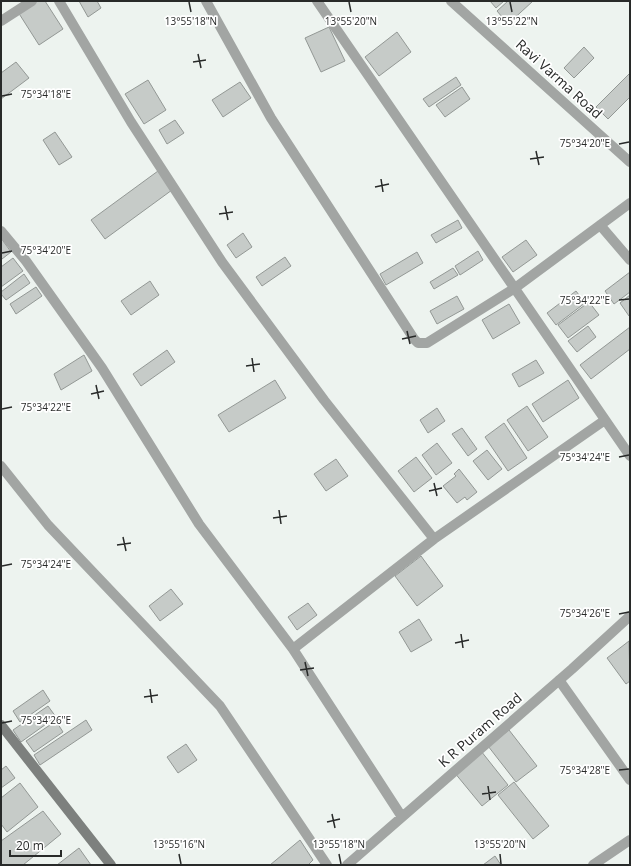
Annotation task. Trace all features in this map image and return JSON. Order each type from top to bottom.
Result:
[{"type":"street","points":[[1,21],[32,1]]},
{"type":"street","points":[[59,1],[131,122],[222,262],[324,400],[434,539]]},
{"type":"street","points":[[206,1],[271,118],[418,343],[427,343],[515,288],[630,203]]},
{"type":"street","points":[[317,1],[630,456]]},
{"type":"street","name":"Ravi Varma Road","points":[[451,1],[630,162]]},
{"type":"street","points":[[600,225],[630,260]]},
{"type":"street","points":[[1,231],[26,261],[102,368],[199,524],[293,649],[402,817]]},
{"type":"street","points":[[293,649],[434,539],[605,420]]},
{"type":"street","points":[[1,466],[48,525],[220,706],[327,865]]},
{"type":"street","name":"K R Puram Road","points":[[347,865],[630,616]]},
{"type":"street","points":[[559,680],[630,780]]},
{"type":"street","points":[[1,725],[111,865]]},
{"type":"street","points":[[593,865],[630,840]]},
{"type":"building","points":[[35,1],[45,1],[63,29],[39,45],[18,12]]},
{"type":"building","points":[[79,1],[97,1],[101,8],[88,17]]},
{"type":"building","points":[[490,1],[504,1],[496,8]]},
{"type":"building","points":[[508,1],[533,1],[508,24],[497,11]]},
{"type":"building","points":[[329,27],[345,61],[321,72],[305,38]]},
{"type":"building","points":[[397,32],[411,52],[379,76],[365,57]]},
{"type":"building","points":[[584,47],[594,58],[574,78],[564,68]]},
{"type":"building","points":[[16,62],[29,78],[1,99],[1,73]]},
{"type":"building","points":[[630,73],[630,97],[608,119],[596,107]]},
{"type":"building","points":[[456,77],[461,85],[429,107],[423,99]]},
{"type":"building","points":[[148,80],[166,110],[144,124],[125,94]]},
{"type":"building","points":[[240,82],[251,98],[223,117],[212,100]]},
{"type":"building","points":[[462,87],[470,99],[445,117],[436,105]]},
{"type":"building","points":[[175,120],[184,133],[167,144],[159,130]]},
{"type":"building","points":[[55,132],[72,157],[59,165],[43,140]]},
{"type":"building","points":[[158,171],[172,190],[105,239],[91,220]]},
{"type":"building","points":[[458,220],[462,228],[436,243],[431,235]]},
{"type":"building","points":[[243,233],[252,247],[236,258],[227,245]]},
{"type":"building","points":[[1,238],[11,252],[2,259],[1,257]]},
{"type":"building","points":[[526,240],[537,255],[513,272],[502,257]]},
{"type":"building","points":[[478,251],[483,260],[460,275],[455,266]]},
{"type":"building","points":[[417,252],[423,263],[386,285],[380,274]]},
{"type":"building","points":[[285,257],[291,266],[262,286],[256,277]]},
{"type":"building","points":[[13,258],[23,271],[1,287],[1,267]]},
{"type":"building","points":[[453,268],[458,275],[434,289],[430,282]]},
{"type":"building","points":[[630,272],[630,292],[614,304],[605,291]]},
{"type":"building","points":[[24,274],[30,283],[6,300],[1,292]]},
{"type":"building","points":[[150,281],[159,295],[131,315],[121,301]]},
{"type":"building","points":[[36,287],[42,296],[16,314],[10,304]]},
{"type":"building","points":[[576,291],[585,303],[556,325],[547,313]]},
{"type":"building","points":[[630,295],[630,315],[629,316],[620,303]]},
{"type":"building","points":[[457,296],[464,309],[437,324],[430,311]]},
{"type":"building","points":[[589,302],[599,315],[568,338],[558,325]]},
{"type":"building","points":[[509,304],[520,323],[493,339],[482,320]]},
{"type":"building","points":[[588,326],[596,337],[577,352],[568,341]]},
{"type":"building","points":[[630,327],[630,349],[591,379],[580,365]]},
{"type":"building","points":[[167,350],[175,362],[141,386],[133,374]]},
{"type":"building","points":[[84,355],[92,371],[61,390],[54,374]]},
{"type":"building","points":[[536,360],[544,373],[519,387],[512,374]]},
{"type":"building","points":[[275,380],[286,398],[229,432],[218,415]]},
{"type":"building","points":[[568,380],[579,398],[543,422],[532,404]]},
{"type":"building","points":[[527,406],[548,437],[528,451],[507,420]]},
{"type":"building","points":[[437,408],[445,421],[428,433],[420,420]]},
{"type":"building","points":[[504,423],[527,458],[508,471],[485,437]]},
{"type":"building","points":[[462,428],[477,449],[468,456],[452,434]]},
{"type":"building","points":[[437,443],[452,463],[436,475],[422,455]]},
{"type":"building","points":[[487,450],[502,469],[488,480],[473,461]]},
{"type":"building","points":[[416,457],[432,478],[414,492],[398,471]]},
{"type":"building","points":[[336,459],[348,476],[326,491],[314,474]]},
{"type":"building","points":[[459,469],[477,492],[467,500],[465,497],[457,503],[443,486],[456,476],[454,474]]},
{"type":"building","points":[[421,556],[443,586],[417,606],[395,576]]},
{"type":"building","points":[[171,589],[183,604],[160,621],[149,606]]},
{"type":"building","points":[[308,603],[317,615],[297,630],[288,617]]},
{"type":"building","points":[[419,619],[432,640],[411,652],[399,632]]},
{"type":"building","points":[[629,641],[630,681],[626,684],[607,658]]},
{"type":"building","points":[[43,690],[50,701],[20,722],[13,711]]},
{"type":"building","points":[[48,706],[56,717],[21,742],[13,730]]},
{"type":"building","points":[[86,720],[92,730],[40,765],[34,755]]},
{"type":"building","points":[[56,721],[63,732],[34,752],[26,741]]},
{"type":"building","points":[[509,730],[537,766],[516,782],[488,746]]},
{"type":"building","points":[[186,744],[197,760],[178,773],[167,757]]},
{"type":"building","points":[[481,751],[508,785],[482,806],[454,772]]},
{"type":"building","points":[[6,766],[15,778],[1,788],[1,770]]},
{"type":"building","points":[[514,782],[549,826],[533,839],[498,795]]},
{"type":"building","points":[[20,783],[38,807],[7,832],[1,824],[1,798]]},
{"type":"building","points":[[43,811],[61,834],[23,865],[1,865],[1,841]]},
{"type":"building","points":[[300,840],[313,860],[308,865],[270,865]]},
{"type":"building","points":[[79,848],[91,865],[57,865]]},
{"type":"building","points":[[495,856],[501,865],[483,865]]}]
